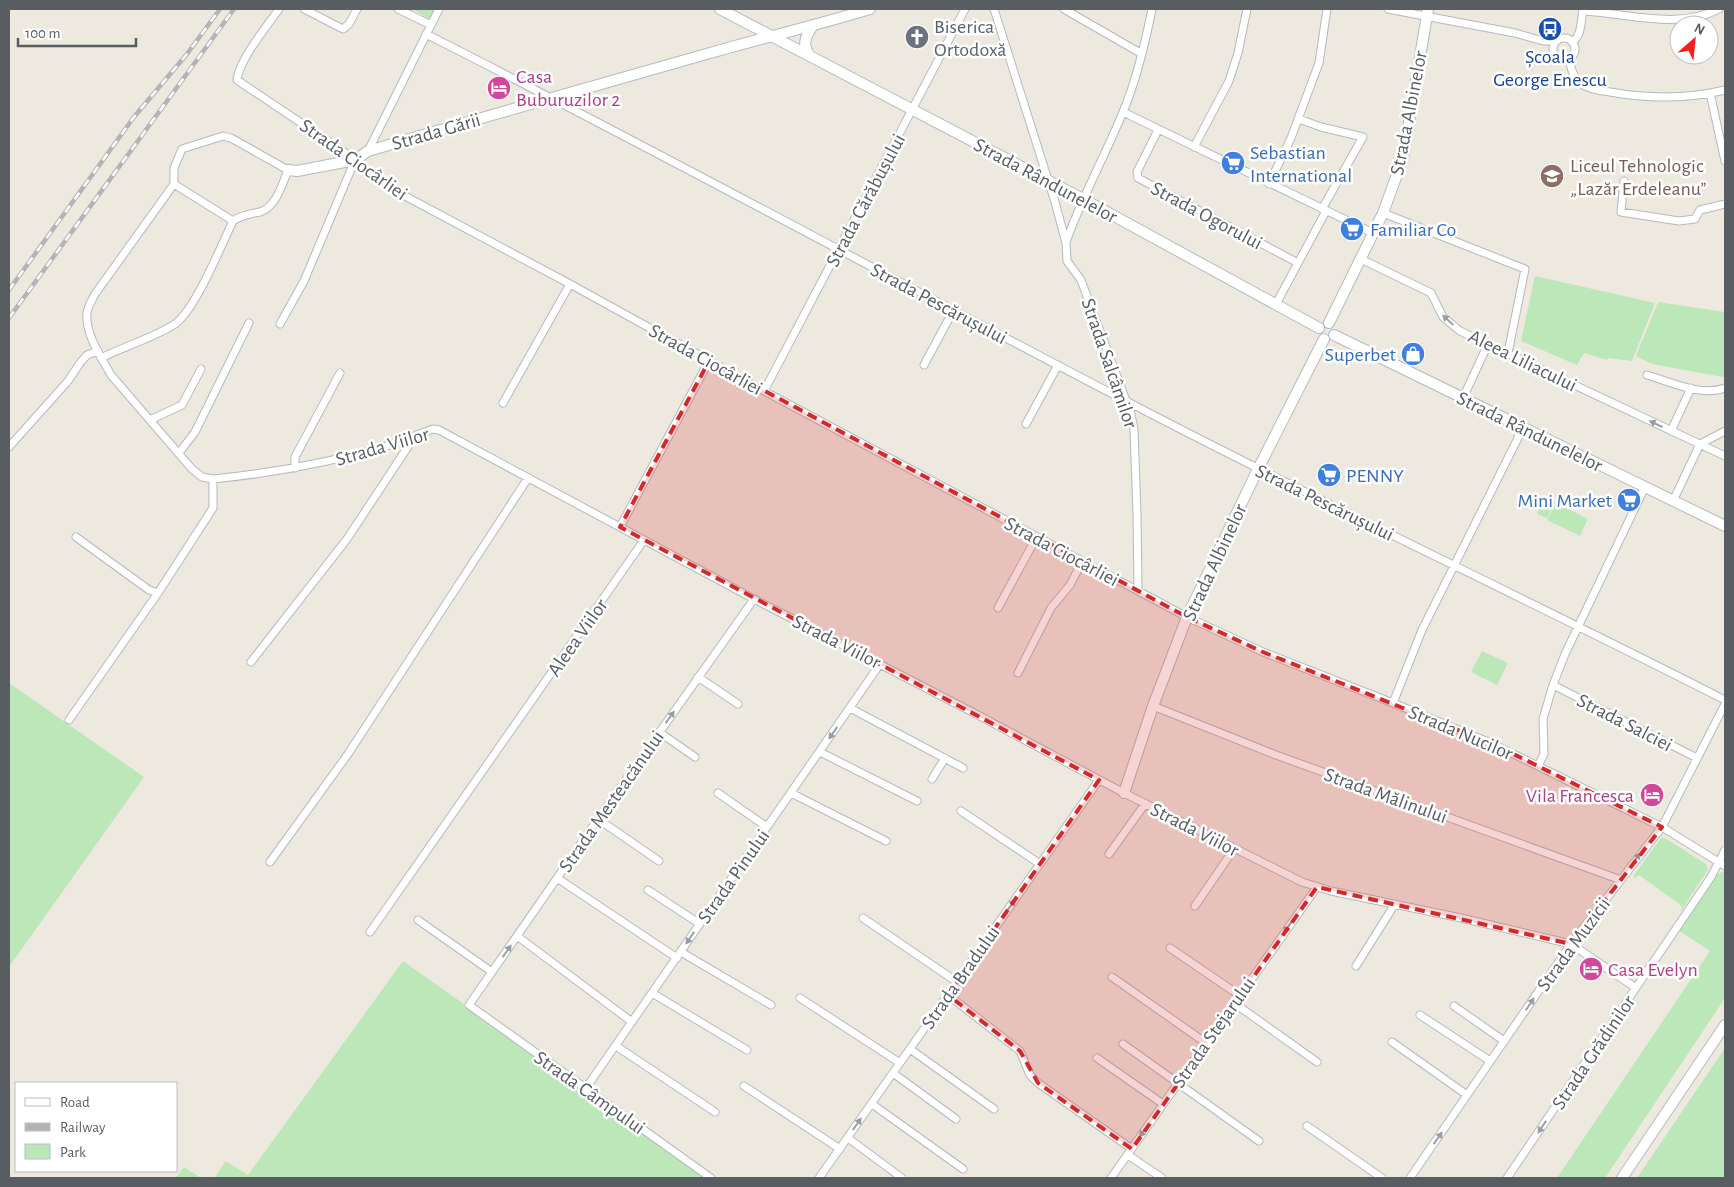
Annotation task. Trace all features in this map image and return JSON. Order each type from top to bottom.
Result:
[{"type":"street","name":"Strada Ciocârliei","points":[[279,9],[248,55],[238,74],[237,80],[356,160],[366,172],[390,188],[570,284],[708,361],[1036,538],[1187,617]]},
{"type":"street","points":[[304,9],[343,28],[348,24],[357,9]]},
{"type":"street","points":[[398,9],[430,25]]},
{"type":"street","points":[[368,151],[439,9]]},
{"type":"street","name":"Strada Rândunelelor","points":[[720,9],[1083,199],[1319,328]]},
{"type":"street","name":"Strada Gării","points":[[288,170],[297,171],[356,160],[368,151],[771,35],[812,27],[870,9]]},
{"type":"street","name":"Strada Cărăbușului","points":[[764,391],[965,9]]},
{"type":"street","points":[[994,9],[1049,181],[1066,243]]},
{"type":"street","points":[[1064,9],[1142,54]]},
{"type":"street","points":[[1066,243],[1083,199],[1123,112],[1135,81],[1152,9]]},
{"type":"street","points":[[1194,147],[1229,82],[1238,53],[1247,9]]},
{"type":"street","points":[[1269,184],[1298,121],[1318,63],[1327,9]]},
{"type":"street","points":[[1388,9],[1427,12],[1447,21],[1515,33],[1543,41],[1563,39],[1572,42]]},
{"type":"street","points":[[1572,42],[1576,40],[1580,31],[1583,10],[1664,19],[1702,16],[1719,9]]},
{"type":"street","name":"Strada Albinelor","points":[[1329,323],[1383,213],[1403,158],[1427,12]]},
{"type":"street","points":[[810,56],[806,50],[805,39],[812,27]]},
{"type":"street","name":"Strada Pescărușului","points":[[426,34],[552,97],[953,311],[1258,469],[1725,700]]},
{"type":"street","points":[[1556,41],[1553,47],[1556,57],[1562,60],[1569,59],[1574,52],[1572,42]]},
{"type":"street","points":[[1569,59],[1572,73],[1579,82],[1586,87],[1603,91],[1665,98],[1725,90]]},
{"type":"street","points":[[1710,93],[1721,123],[1725,161]]},
{"type":"street","points":[[1123,112],[1373,233]]},
{"type":"street","points":[[1276,304],[1363,137],[1298,121]]},
{"type":"street","name":"Strada Ogorului","points":[[1158,130],[1137,172],[1138,178],[1298,263]]},
{"type":"street","points":[[9,447],[68,381],[87,355],[100,354],[162,330],[182,318],[199,292],[233,221],[240,216],[266,210],[270,206],[288,170],[231,138],[224,136],[182,149],[174,168],[174,184],[88,306],[88,326],[100,354],[112,375],[192,469],[202,476],[213,479],[213,508],[158,593],[70,720]]},
{"type":"street","points":[[280,324],[304,281],[356,160]]},
{"type":"street","points":[[1624,181],[1620,212],[1679,221],[1695,219],[1700,210],[1725,204]]},
{"type":"street","points":[[174,184],[233,221]]},
{"type":"street","points":[[1383,213],[1525,269],[1508,353]]},
{"type":"street","name":"Strada Salcâmilor","points":[[1066,243],[1067,261],[1081,280],[1126,401],[1134,430],[1138,514],[1138,591]]},
{"type":"street","name":"Aleea Liliacului","points":[[1361,259],[1431,293],[1443,317],[1460,330],[1725,456]]},
{"type":"street","points":[[502,403],[570,284]]},
{"type":"street","points":[[924,365],[953,311]]},
{"type":"street","points":[[179,453],[195,432],[249,322]]},
{"type":"street","points":[[1324,323],[1329,323],[1335,329],[1334,335],[1324,339],[1318,333],[1319,328],[1324,323]]},
{"type":"street","name":"Strada Rândunelelor","points":[[1334,335],[1725,526]]},
{"type":"street","name":"Strada Albinelor","points":[[1124,793],[1153,706],[1187,617],[1258,469],[1324,339]]},
{"type":"street","points":[[1463,398],[1488,344]]},
{"type":"street","points":[[620,527],[708,361]]},
{"type":"street","points":[[1026,424],[1058,365]]},
{"type":"street","points":[[150,420],[182,405],[201,369]]},
{"type":"street","points":[[294,468],[295,457],[340,373]]},
{"type":"street","points":[[1647,375],[1691,388],[1715,392],[1725,388]]},
{"type":"street","points":[[1671,431],[1691,388]]},
{"type":"street","points":[[1393,703],[1422,630],[1523,428]]},
{"type":"street","name":"Strada Viilor","points":[[213,479],[294,468],[346,457],[433,429],[439,430],[754,599],[1099,780],[1295,879],[1317,887],[1571,944],[1636,988]]},
{"type":"street","points":[[1673,501],[1700,444],[1725,431]]},
{"type":"street","points":[[251,662],[347,539],[415,436]]},
{"type":"street","points":[[270,862],[348,754],[528,478]]},
{"type":"street","name":"Strada Salciei","points":[[1538,766],[1544,754],[1543,718],[1553,685],[1578,626],[1645,487]]},
{"type":"street","points":[[76,537],[149,590],[158,593]]},
{"type":"street","points":[[998,608],[1036,538]]},
{"type":"street","name":"Aleea Viilor","points":[[370,932],[644,540]]},
{"type":"street","points":[[1018,673],[1051,608],[1070,585],[1082,562]]},
{"type":"street","name":"Strada Mesteacănului","points":[[470,1005],[598,819],[754,599]]},
{"type":"street","name":"Strada Nucilor","points":[[1187,617],[1264,652],[1493,744],[1662,827],[1722,865]]},
{"type":"street","name":"Strada Pinului","points":[[586,1088],[880,664]]},
{"type":"street","points":[[698,677],[738,704]]},
{"type":"street","name":"Strada Salciei","points":[[1553,685],[1697,758]]},
{"type":"street","name":"Strada Muzicii","points":[[1410,1178],[1571,944],[1662,827],[1725,704]]},
{"type":"street","name":"Strada Mălinului","points":[[1153,706],[1276,755],[1620,880]]},
{"type":"street","points":[[850,708],[963,768]]},
{"type":"street","points":[[659,732],[695,757]]},
{"type":"street","points":[[820,752],[917,801]]},
{"type":"street","points":[[932,779],[945,758]]},
{"type":"street","name":"Strada Bradului","points":[[823,1177],[840,1148],[1099,780]]},
{"type":"street","points":[[718,793],[767,827]]},
{"type":"street","points":[[792,793],[886,840]]},
{"type":"street","points":[[1109,854],[1145,804]]},
{"type":"street","points":[[961,811],[1040,864]]},
{"type":"street","points":[[598,819],[660,861]]},
{"type":"street","points":[[1195,906],[1234,849]]},
{"type":"street","name":"Strada Grădinilor","points":[[1508,1178],[1677,927],[1722,865],[1725,850]]},
{"type":"street","points":[[557,878],[679,955],[771,1005]]},
{"type":"street","name":"Strada Stejarului","points":[[1111,1178],[1317,887]]},
{"type":"street","points":[[648,890],[700,924]]},
{"type":"street","points":[[1356,966],[1395,904]]},
{"type":"street","points":[[863,918],[957,982]]},
{"type":"street","points":[[418,920],[492,972]]},
{"type":"street","points":[[517,936],[632,1022]]},
{"type":"street","points":[[1170,948],[1239,996]]},
{"type":"street","points":[[1112,977],[1206,1043]]},
{"type":"street","points":[[652,993],[746,1050]]},
{"type":"street","points":[[948,996],[1020,1051],[1030,1075],[1038,1083],[1162,1178]]},
{"type":"street","points":[[800,998],[900,1063]]},
{"type":"street","points":[[1234,1002],[1317,1062]]},
{"type":"street","name":"Strada Câmpului","points":[[470,1005],[476,1012],[711,1178]]},
{"type":"street","points":[[1454,1006],[1504,1041]]},
{"type":"street","points":[[1420,1015],[1490,1061]]},
{"type":"street","points":[[1622,1178],[1725,1025]]},
{"type":"street","points":[[1392,1042],[1468,1095]]},
{"type":"street","points":[[1123,1044],[1259,1141]]},
{"type":"street","points":[[616,1046],[715,1112]]},
{"type":"street","points":[[910,1049],[994,1109]]},
{"type":"street","points":[[1097,1058],[1163,1104]]},
{"type":"street","points":[[894,1073],[956,1119]]},
{"type":"street","points":[[744,1086],[840,1148]]},
{"type":"street","points":[[872,1104],[963,1168]]},
{"type":"street","points":[[1307,1126],[1382,1178]]},
{"type":"street","points":[[848,1138],[902,1178]]},
{"type":"highlighted area","points":[[709,361],[1187,617],[1263,652],[1493,744],[1662,827],[1571,944],[1317,887],[1132,1149],[1038,1083],[1020,1051],[948,995],[1099,780],[620,527]]},
{"type":"green space","points":[[412,9],[436,9],[431,20]]},
{"type":"green space","points":[[1535,276],[1655,303],[1632,361],[1608,358],[1607,360],[1584,353],[1577,365],[1521,341]]},
{"type":"green space","points":[[1658,302],[1725,312],[1725,376],[1652,364],[1636,356]]},
{"type":"green space","points":[[1545,498],[1555,502],[1547,518],[1537,514]]},
{"type":"green space","points":[[1556,503],[1588,519],[1580,536],[1547,520]]},
{"type":"green space","points":[[1482,651],[1508,663],[1497,685],[1471,672]]},
{"type":"green space","points":[[9,683],[144,777],[9,967]]},
{"type":"green space","points":[[1661,838],[1665,838],[1706,864],[1708,870],[1680,912],[1682,906],[1639,875],[1634,878],[1634,875]]},
{"type":"green space","points":[[1724,871],[1725,998],[1605,1178],[1557,1178],[1710,951],[1678,930],[1715,876]]},
{"type":"green space","points":[[403,961],[710,1178],[214,1178],[226,1161],[248,1175]]},
{"type":"green space","points":[[1725,1048],[1725,1178],[1637,1178]]},
{"type":"green space","points":[[184,1167],[201,1178],[175,1178]]},
{"type":"railway","points":[[9,290],[134,117],[187,54],[220,9]]},
{"type":"railway","points":[[9,318],[234,9]]},
{"type":"place","name":"Școala George Enescu","points":[[1550,29]]},
{"type":"place","name":"Biserica Ortodoxă","points":[[917,37]]},
{"type":"place","name":"Casa Buburuzilor 2","points":[[499,88]]},
{"type":"place","name":"Sebastian International","points":[[1233,163]]},
{"type":"place","name":"Liceul Tehnologic „Lazăr Erdeleanu”","points":[[1552,176]]},
{"type":"place","name":"Familiar Co","points":[[1352,229]]},
{"type":"place","name":"Superbet","points":[[1413,354]]},
{"type":"place","name":"PENNY","points":[[1329,475]]},
{"type":"place","name":"Mini Market","points":[[1629,500]]},
{"type":"place","name":"Vila Francesca","points":[[1652,795]]},
{"type":"place","name":"Casa Evelyn","points":[[1591,969]]}]
